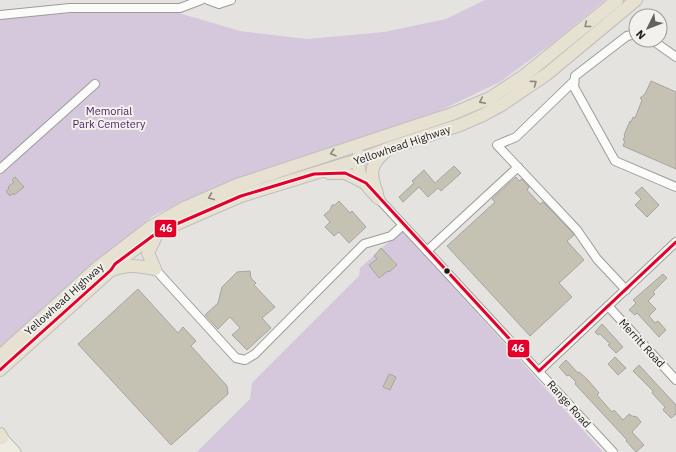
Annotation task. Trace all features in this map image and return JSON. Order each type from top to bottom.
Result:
[{"type":"highway","name":"Yellowhead Highway","points":[[0,356],[97,268],[149,228],[184,208],[237,185],[452,114],[490,98],[525,75],[617,0]]},
{"type":"highway","name":"Yellowhead Highway","points":[[1,370],[111,270],[115,264],[158,232],[241,196],[358,160],[392,146],[460,125],[483,116],[547,74],[635,1]]},
{"type":"highway","points":[[370,142],[361,149],[357,169],[361,178],[378,198]]},
{"type":"highway","points":[[378,198],[372,180],[372,166],[379,157],[392,146]]},
{"type":"highway","points":[[314,174],[345,173],[366,183]]},
{"type":"highway","points":[[155,269],[148,252],[158,232]]},
{"type":"highway","points":[[111,270],[125,266],[138,266],[155,269]]},
{"type":"main road","points":[[1,439],[3,452]]},
{"type":"main road","points":[[1,439],[15,452]]},
{"type":"street","points":[[0,15],[70,8],[180,8],[201,0]]},
{"type":"street","points":[[208,0],[219,4],[230,0]]},
{"type":"street","points":[[628,36],[574,76],[574,87],[614,161],[676,187]]},
{"type":"street","points":[[663,48],[676,57]]},
{"type":"street","points":[[573,82],[516,137],[497,145],[576,230],[597,259],[626,290]]},
{"type":"street","points":[[0,169],[95,84]]},
{"type":"street","points":[[427,251],[518,167]]},
{"type":"street","name":"Range Road","points":[[378,198],[613,452]]},
{"type":"street","points":[[155,269],[236,358],[245,360],[255,354],[364,244],[391,236],[403,225]]},
{"type":"street","points":[[539,371],[676,243]]},
{"type":"street","name":"Merritt Road","points":[[608,306],[676,380]]},
{"type":"green space","name":"Memorial Park Cemetery","points":[[485,0],[605,0],[554,42],[500,82],[439,111],[212,188],[153,216],[87,270],[0,350],[0,19],[116,9],[172,11],[240,31],[307,39],[384,32],[446,19]]},
{"type":"green space","points":[[402,230],[603,452],[197,452],[250,399],[252,383],[359,276],[360,268]]},
{"type":"building","points":[[651,81],[676,92],[676,169],[623,146],[625,141],[623,140],[624,135],[630,121],[631,122],[633,117],[635,118],[642,100],[640,98],[645,94]]},
{"type":"building","points":[[454,166],[461,173],[441,191],[438,188],[428,197],[419,187],[403,202],[399,197],[414,183],[412,181],[424,170],[435,183]]},
{"type":"building","points":[[15,177],[24,187],[14,195],[13,193],[10,196],[6,191],[14,182],[12,180]]},
{"type":"building","points":[[516,177],[519,181],[522,179],[529,187],[527,190],[540,204],[543,202],[573,233],[574,235],[567,241],[584,260],[559,283],[572,297],[530,336],[447,246],[495,202],[492,199]]},
{"type":"building","points":[[642,187],[659,205],[647,217],[635,205],[641,199],[635,193]]},
{"type":"building","points":[[339,201],[350,213],[352,211],[366,227],[349,243],[339,232],[334,236],[325,227],[330,222],[324,215],[330,210],[332,205],[335,205]]},
{"type":"building","points":[[381,248],[397,265],[379,278],[369,265],[377,259],[374,256]]},
{"type":"building","points":[[250,271],[251,278],[256,283],[254,285],[275,307],[262,318],[271,328],[247,350],[232,335],[240,328],[230,317],[218,329],[205,315],[218,303],[222,287],[237,272]]},
{"type":"building","points":[[663,274],[667,278],[653,292],[655,294],[648,301],[656,309],[649,316],[655,323],[658,321],[666,330],[659,337],[637,313],[635,315],[629,310],[636,303],[633,300]]},
{"type":"building","points":[[138,289],[178,333],[183,327],[196,341],[191,346],[227,386],[228,394],[171,445],[78,344]]},
{"type":"building","points":[[602,324],[623,347],[616,353],[608,345],[610,344],[600,334],[598,335],[595,332]]},
{"type":"building","points":[[615,357],[626,368],[618,375],[608,364]]},
{"type":"building","points":[[566,360],[578,373],[579,372],[588,380],[599,393],[597,395],[612,412],[614,410],[623,420],[629,414],[637,417],[641,422],[632,432],[644,445],[636,452],[626,441],[627,440],[575,384],[576,382],[569,375],[567,376],[559,367]]},
{"type":"building","points":[[639,365],[676,405],[676,414],[671,418],[663,410],[665,407],[652,393],[653,391],[633,371]]},
{"type":"building","points":[[389,374],[396,377],[390,390],[383,387]]},
{"type":"transit line","name":"46","points":[[0,370],[111,270],[115,264],[158,232],[241,196],[314,174],[345,173],[366,183],[539,371],[676,242]]}]
